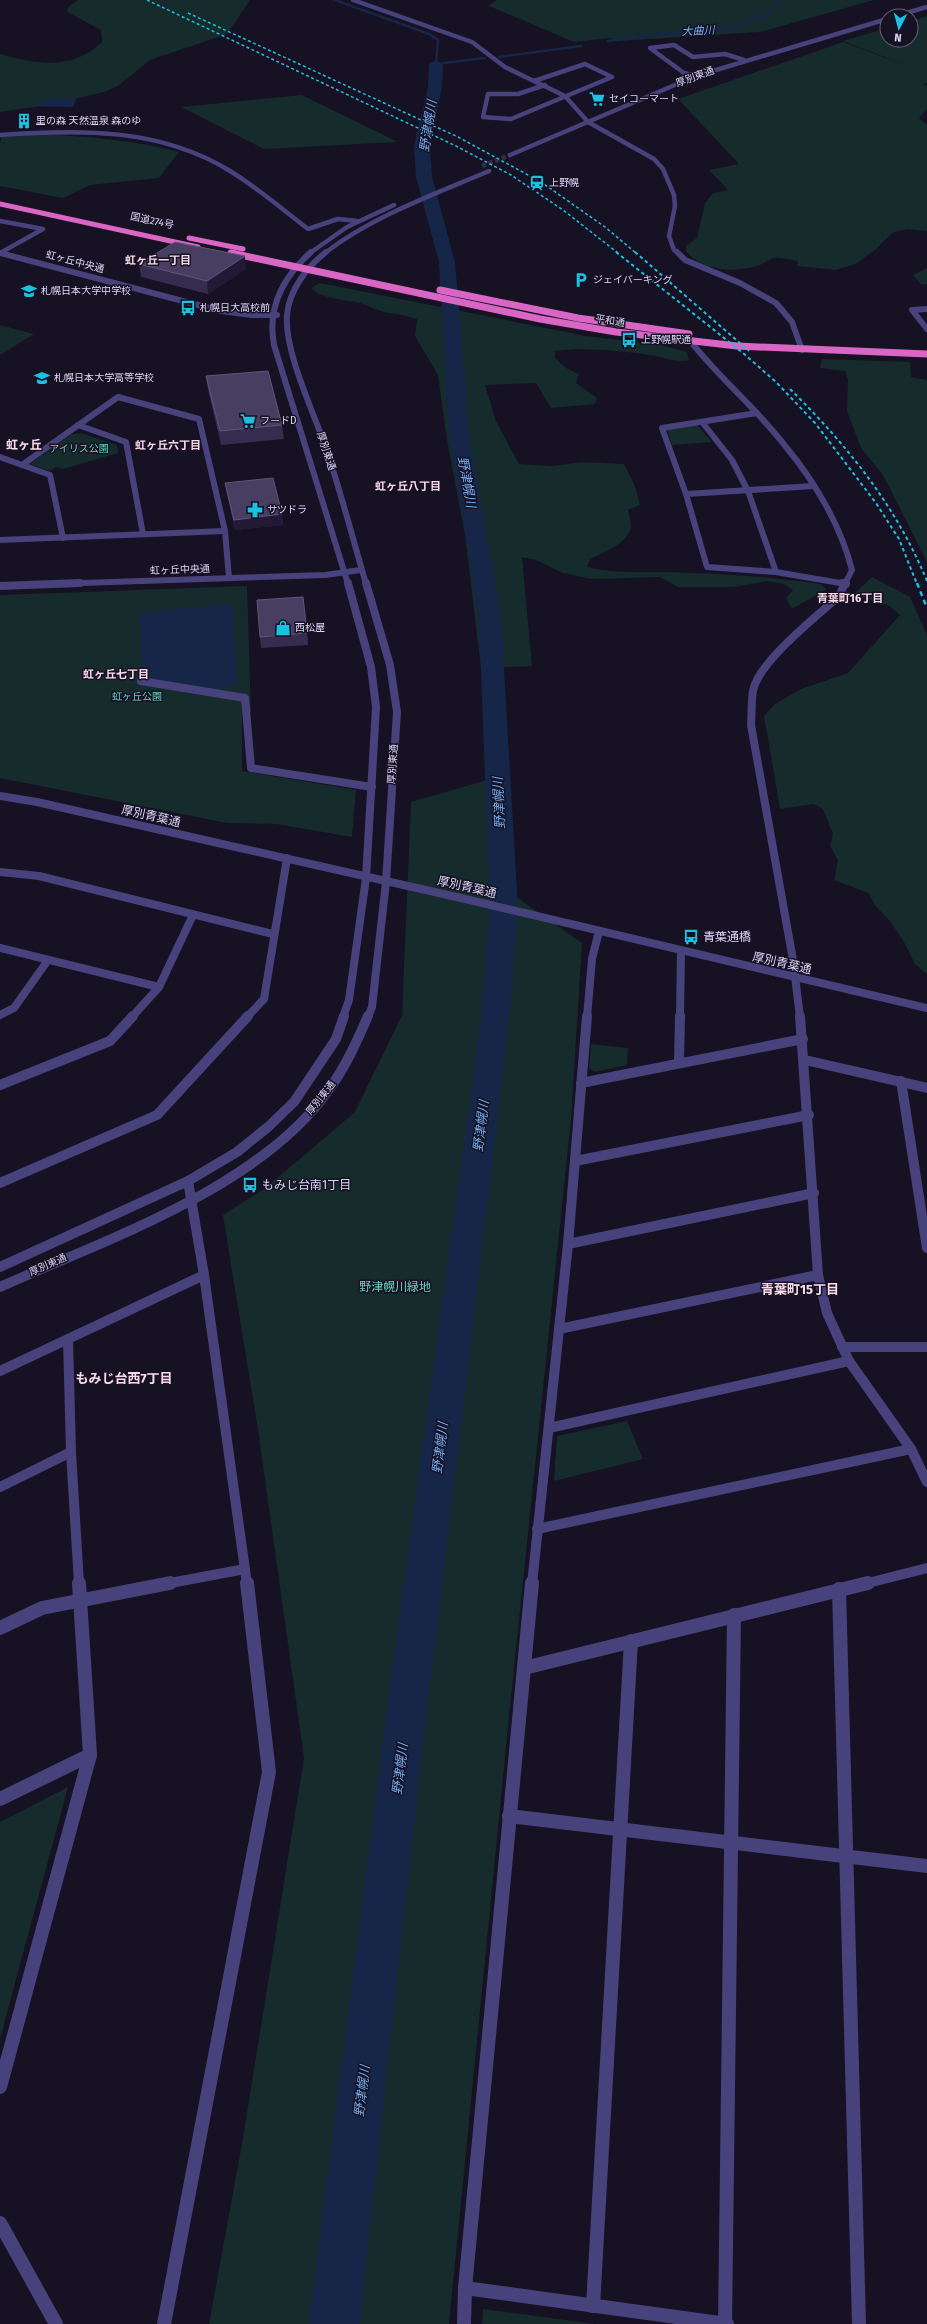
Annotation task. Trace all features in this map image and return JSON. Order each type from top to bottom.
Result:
[{"type":"highway","name":"国道274号","points":[[0,197],[301,261]]},
{"type":"highway","name":"国道274号","points":[[0,204],[296,268]]},
{"type":"highway","name":"平和通","points":[[301,261],[578,318],[684,334],[799,343],[927,346]]},
{"type":"highway","name":"平和通","points":[[296,268],[478,307],[594,329],[691,342],[802,350],[927,354]]},
{"type":"street","points":[[353,0],[472,42],[505,68],[565,96],[591,124],[649,156],[663,169],[674,196],[674,206],[669,236],[674,250],[685,260],[740,283],[776,303],[792,322],[802,350]]},
{"type":"street","name":"厚別東通","points":[[517,159],[696,76],[744,60],[879,21]]},
{"type":"street","name":"厚別東通","points":[[704,80],[879,25]]},
{"type":"street","points":[[696,76],[684,73],[650,48],[674,45],[693,58],[725,54],[744,60]]},
{"type":"street","points":[[534,81],[585,64],[612,77],[511,119],[483,117],[488,94],[518,94],[544,86]]},
{"type":"street","name":"厚別東通","points":[[510,155],[682,89]]},
{"type":"street","points":[[0,135],[71,132],[114,134],[154,140],[190,150],[218,163],[308,229],[342,217],[357,221]]},
{"type":"street","name":"厚別東通","points":[[0,1267],[188,1181],[237,1152],[294,1102],[336,1039],[349,1000],[366,878],[376,707],[371,667],[345,572],[274,345],[272,315],[278,295],[301,261],[328,238],[357,221],[476,169]]},
{"type":"street","name":"厚別東通","points":[[0,1287],[193,1201],[252,1163],[295,1129],[330,1090],[354,1049],[372,1007],[386,882],[397,712],[390,665],[326,448],[300,377],[288,336],[286,315],[295,288],[308,270],[352,233],[407,206],[489,170]]},
{"type":"street","points":[[0,221],[43,230],[0,253]]},
{"type":"street","name":"虹ヶ丘中央通","points":[[0,253],[221,311],[251,315],[286,315]]},
{"type":"street","points":[[927,309],[912,310],[927,329]]},
{"type":"street","points":[[684,334],[697,351],[757,413],[786,446],[814,486],[846,546],[852,570],[839,596],[774,656],[760,675],[753,690],[751,725],[796,978],[805,1060],[818,1275],[827,1313],[848,1361],[911,1449],[927,1482]]},
{"type":"street","points":[[284,378],[300,377]]},
{"type":"street","points":[[22,465],[118,397],[199,419],[224,531],[229,578]]},
{"type":"street","points":[[757,413],[662,428],[686,494],[706,567],[776,572],[846,584]]},
{"type":"street","points":[[702,422],[732,460],[748,491],[776,572]]},
{"type":"street","points":[[78,425],[126,442],[143,534]]},
{"type":"street","points":[[0,457],[50,475],[63,538]]},
{"type":"street","points":[[686,494],[814,486]]},
{"type":"street","points":[[0,540],[224,531]]},
{"type":"street","name":"虹ヶ丘中央通","points":[[0,586],[229,578],[361,570]]},
{"type":"street","points":[[141,681],[246,698],[251,768],[372,787]]},
{"type":"street","name":"厚別青葉通","points":[[0,796],[37,802],[287,858],[366,878],[490,905],[927,1008]]},
{"type":"street","points":[[0,1183],[157,1115],[264,999],[273,934],[287,858]]},
{"type":"street","points":[[0,872],[39,876],[273,934]]},
{"type":"street","points":[[0,1085],[110,1041],[159,987],[192,915]]},
{"type":"street","points":[[464,2324],[465,2288],[509,1816],[537,1529],[568,1244],[592,959],[600,931]]},
{"type":"street","points":[[0,948],[159,987]]},
{"type":"street","points":[[680,1062],[681,950]]},
{"type":"street","points":[[0,1015],[14,1008],[48,960]]},
{"type":"street","points":[[581,1083],[680,1062],[803,1039]]},
{"type":"street","points":[[805,1060],[927,1088]]},
{"type":"street","points":[[901,1081],[927,1248]]},
{"type":"street","points":[[575,1161],[809,1115]]},
{"type":"street","points":[[164,2324],[269,1772],[245,1569],[204,1275],[193,1201],[188,1181]]},
{"type":"street","points":[[568,1244],[814,1193]]},
{"type":"street","points":[[0,1371],[204,1275]]},
{"type":"street","points":[[559,1329],[818,1275]]},
{"type":"street","points":[[0,2087],[90,1755],[71,1452],[68,1339]]},
{"type":"street","points":[[842,1347],[927,1347]]},
{"type":"street","points":[[549,1428],[848,1361]]},
{"type":"street","points":[[537,1529],[911,1449]]},
{"type":"street","points":[[0,1487],[71,1452]]},
{"type":"street","points":[[524,1668],[839,1588],[927,1568]]},
{"type":"street","points":[[0,1628],[42,1608],[80,1599],[245,1569]]},
{"type":"street","points":[[839,1588],[858,2324]]},
{"type":"street","points":[[465,2288],[726,2324],[734,1615]]},
{"type":"street","points":[[593,2306],[618,1829],[631,1642]]},
{"type":"street","points":[[0,1798],[90,1755]]},
{"type":"street","points":[[509,1816],[731,1841],[927,1866]]},
{"type":"street","points":[[0,2223],[56,2324]]},
{"type":"green space","points":[[78,0],[250,0],[227,34],[150,60],[118,86],[107,91],[55,104],[0,112],[0,54],[13,58],[53,63],[78,58],[102,42],[101,30],[67,12],[68,7]]},
{"type":"green space","points":[[496,0],[874,0],[760,32],[618,41],[610,38],[574,42],[489,6]]},
{"type":"green space","points":[[927,16],[927,83],[923,84],[927,86],[927,109],[919,118],[927,125],[927,231],[907,229],[892,233],[875,250],[855,264],[836,270],[797,266],[798,261],[777,258],[751,268],[731,270],[710,267],[693,258],[686,251],[686,246],[697,238],[705,203],[713,193],[728,190],[709,170],[739,164],[678,99],[843,42],[913,68],[843,41],[879,30],[879,48],[919,48],[919,18]]},
{"type":"green space","points":[[302,95],[398,142],[264,149],[181,107]]},
{"type":"green space","points":[[45,134],[129,142],[179,152],[159,178],[90,185],[63,198],[0,186],[0,143],[2,137]]},
{"type":"green space","points":[[927,268],[927,284],[922,285],[913,275]]},
{"type":"green space","points":[[320,283],[586,336],[661,345],[687,352],[689,360],[679,361],[650,355],[591,349],[555,351],[555,358],[566,368],[579,374],[576,383],[597,398],[595,404],[551,408],[536,383],[485,385],[496,421],[519,464],[552,466],[583,462],[624,464],[635,486],[640,505],[628,510],[631,526],[626,537],[615,547],[590,559],[587,567],[625,572],[677,572],[755,577],[820,584],[827,589],[792,609],[786,598],[793,590],[784,584],[767,581],[734,587],[678,587],[660,577],[591,579],[563,573],[536,560],[522,557],[532,666],[481,668],[465,535],[447,440],[438,375],[415,336],[417,319],[384,312],[360,303],[322,295],[311,288]]},
{"type":"green space","points":[[0,325],[34,334],[0,355]]},
{"type":"green space","points":[[822,359],[910,362],[911,377],[927,380],[927,562],[883,475],[861,448],[847,411],[848,380],[845,371],[820,368]]},
{"type":"green space","points":[[697,425],[712,442],[672,445],[667,429]]},
{"type":"green space","name":"アイリス公園","points":[[81,433],[117,445],[118,453],[63,469],[56,467],[50,471],[30,464],[72,434]]},
{"type":"green space","points":[[872,577],[910,597],[927,635],[927,974],[915,964],[903,940],[889,920],[875,905],[868,893],[834,880],[838,860],[830,846],[833,834],[823,809],[814,804],[780,809],[764,716],[775,704],[801,689],[848,673],[900,615],[888,605],[853,595]]},
{"type":"green space","name":"虹ヶ丘公園","points":[[247,586],[251,712],[242,713],[242,771],[356,790],[352,837],[276,824],[227,823],[0,778],[0,595]]},
{"type":"green space","name":"野津幌川緑地","points":[[491,779],[491,879],[582,943],[571,1119],[510,1707],[449,2324],[209,2324],[243,2138],[304,1758],[258,1430],[223,1215],[264,1189],[355,1112],[402,1015],[411,802]]},
{"type":"green space","points":[[591,1044],[628,1048],[627,1065],[595,1072],[589,1068]]},
{"type":"green space","points":[[627,1421],[643,1459],[554,1481],[557,1436]]},
{"type":"green space","points":[[68,1787],[0,2039],[0,1822]]},
{"type":"green space","points":[[483,2309],[595,2324],[482,2324]]},
{"type":"water","points":[[56,98],[76,99],[73,107],[30,106]]},
{"type":"water","points":[[232,604],[237,682],[220,690],[150,679],[150,673],[141,673],[140,612]]},
{"type":"building","points":[[175,242],[245,256],[207,281],[139,264]]},
{"type":"building","name":"フードD","points":[[268,371],[282,425],[220,431],[206,376]]},
{"type":"building","name":"サツドラ","points":[[273,478],[282,514],[234,520],[225,483]]},
{"type":"building","name":"西松屋","points":[[303,597],[307,633],[260,637],[257,600]]},
{"type":"waterway","name":"野津幌川","points":[[335,0],[429,34],[438,40],[436,64],[485,58]]},
{"type":"waterway","name":"大曲川","points":[[608,41],[664,33],[724,30],[766,15],[779,0]]},
{"type":"waterway","name":"大曲川","points":[[499,57],[581,46]]},
{"type":"waterway","name":"野津幌川","points":[[334,2324],[408,1701],[496,1012],[504,908],[490,618],[459,435],[447,262],[424,177],[422,146],[428,112],[435,87],[436,64]]},
{"type":"tunnel","points":[[482,166],[510,155]]},
{"type":"railway","points":[[147,0],[456,146],[511,175],[563,210],[618,253]]},
{"type":"railway","points":[[188,13],[458,137],[541,182],[605,227],[636,253]]},
{"type":"railway","points":[[616,252],[743,353],[776,382],[815,423],[876,503],[899,539],[917,584]]},
{"type":"railway","points":[[635,252],[749,351]]},
{"type":"railway","points":[[790,389],[832,432],[869,478],[901,527],[927,581]]},
{"type":"railway","points":[[917,583],[927,608]]},
{"type":"place","name":"セイコーマート","points":[[597,99]]},
{"type":"place","name":"里の森 天然温泉 森のゆ","points":[[24,121]]},
{"type":"place","name":"上野幌","points":[[537,183]]},
{"type":"place","name":"ジェイパーキング","points":[[581,280]]},
{"type":"place","name":"札幌日本大学中学校","points":[[29,291]]},
{"type":"place","name":"札幌日大高校前","points":[[188,308]]},
{"type":"place","name":"上野幌駅通","points":[[629,340]]},
{"type":"place","name":"札幌日本大学高等学校","points":[[42,378]]},
{"type":"place","name":"フードD","points":[[248,421]]},
{"type":"place","name":"サツドラ","points":[[255,510]]},
{"type":"place","name":"西松屋","points":[[283,628]]},
{"type":"place","name":"青葉通橋","points":[[691,937]]},
{"type":"place","name":"もみじ台南1丁目","points":[[250,1185]]},
{"type":"district","name":"虹ヶ丘一丁目","points":[[158,260]]},
{"type":"district","name":"虹ヶ丘","points":[[24,445]]},
{"type":"district","name":"虹ヶ丘六丁目","points":[[168,445]]},
{"type":"district","name":"虹ヶ丘八丁目","points":[[408,486]]},
{"type":"district","name":"青葉町16丁目","points":[[850,598]]},
{"type":"district","name":"虹ヶ丘七丁目","points":[[116,674]]},
{"type":"district","name":"青葉町15丁目","points":[[800,1289]]},
{"type":"district","name":"もみじ台西7丁目","points":[[124,1378]]}]
